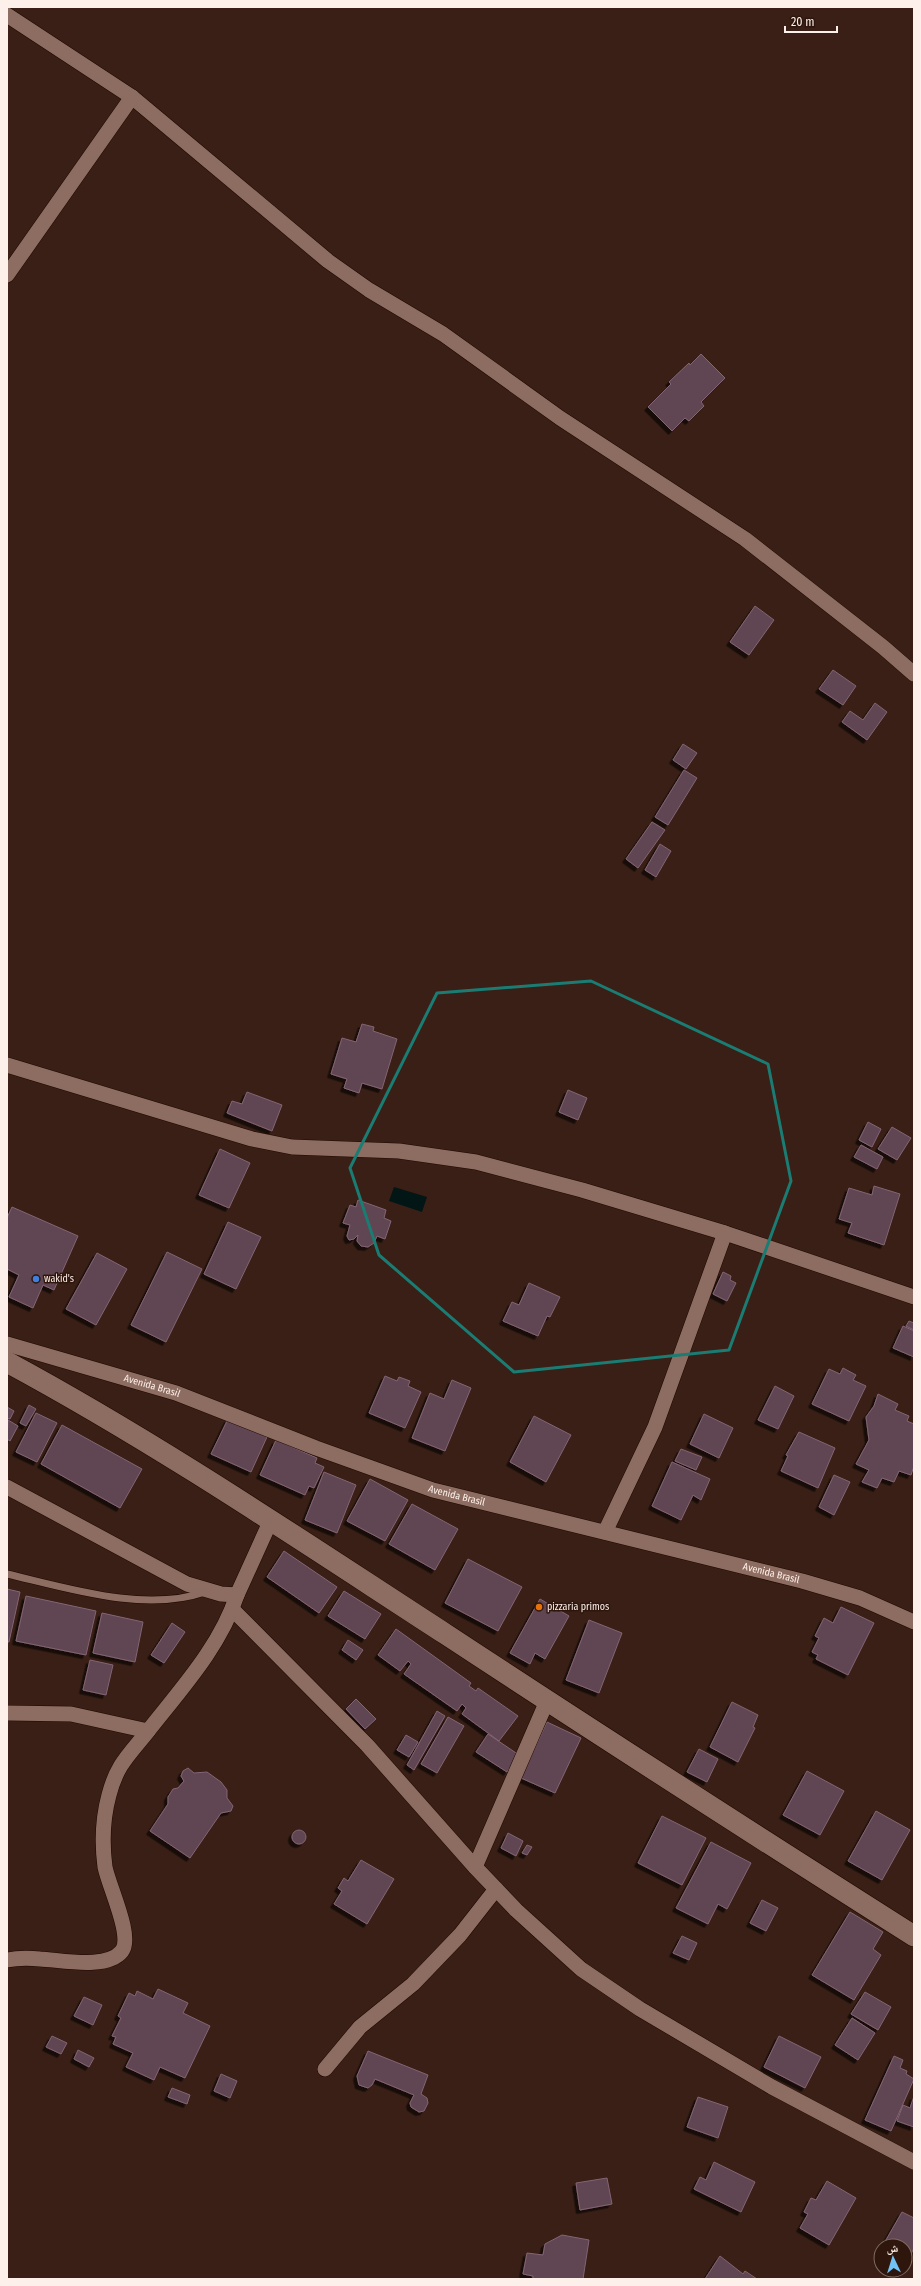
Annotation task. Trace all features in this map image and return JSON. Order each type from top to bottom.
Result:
[{"type":"main road","points":[[7,1362],[102,1416],[271,1520],[547,1700],[914,1936]]},
{"type":"street","points":[[7,15],[132,97],[328,261],[369,290],[443,334],[560,418],[745,538],[883,647],[914,674]]},
{"type":"street","points":[[7,275],[132,97]]},
{"type":"street","points":[[7,1065],[252,1139],[292,1147],[399,1151],[476,1162],[582,1190],[726,1234],[914,1297]]},
{"type":"street","points":[[606,1532],[655,1427],[726,1234]]},
{"type":"street","name":"Avenida Brasil","points":[[7,1344],[176,1393],[316,1448],[433,1490],[802,1580],[860,1598],[914,1622]]},
{"type":"street","points":[[7,1488],[187,1584],[209,1591],[234,1602],[366,1745],[475,1867],[496,1889],[581,1969],[640,2009],[772,2087],[914,2162]]},
{"type":"street","points":[[7,1960],[39,1958],[86,1962],[114,1958],[125,1946],[126,1934],[111,1892],[105,1867],[104,1833],[108,1799],[116,1771],[198,1667],[224,1626],[271,1520]]},
{"type":"street","points":[[475,1867],[547,1700]]},
{"type":"street","points":[[7,1713],[71,1714],[148,1731]]},
{"type":"street","points":[[325,2069],[360,2027],[413,1984],[460,1935],[496,1889]]},
{"type":"lane","points":[[7,1574],[96,1594],[151,1602],[196,1596],[209,1591]]},
{"type":"highlighted area","points":[[591,981],[768,1064],[791,1181],[729,1350],[514,1372],[379,1255],[350,1168],[437,993]]},
{"type":"shaded area","points":[[394,1187],[427,1197],[422,1212],[389,1201]]},
{"type":"building","points":[[701,354],[725,378],[701,402],[704,406],[689,421],[685,418],[672,431],[648,407],[671,384],[669,382]]},
{"type":"building","points":[[755,606],[774,620],[749,655],[730,642]]},
{"type":"building","points":[[833,670],[856,686],[843,705],[819,689]]},
{"type":"building","points":[[875,703],[887,712],[867,740],[842,722],[850,711],[863,720]]},
{"type":"building","points":[[683,744],[697,753],[686,769],[673,760]]},
{"type":"building","points":[[684,770],[697,778],[668,825],[655,817]]},
{"type":"building","points":[[652,822],[665,830],[638,868],[626,859]]},
{"type":"building","points":[[660,844],[671,851],[656,877],[645,870]]},
{"type":"building","points":[[362,1024],[374,1027],[373,1031],[397,1039],[382,1089],[362,1083],[359,1093],[344,1088],[347,1079],[331,1074],[342,1038],[356,1042]]},
{"type":"building","points":[[568,1090],[587,1098],[578,1120],[559,1112]]},
{"type":"building","points":[[247,1092],[282,1105],[272,1131],[227,1113],[232,1101],[242,1104]]},
{"type":"building","points":[[868,1122],[881,1129],[872,1147],[859,1140]]},
{"type":"building","points":[[892,1127],[911,1138],[897,1160],[878,1149]]},
{"type":"building","points":[[861,1145],[883,1157],[877,1169],[854,1157]]},
{"type":"building","points":[[220,1149],[250,1163],[229,1208],[199,1195]]},
{"type":"building","points":[[874,1186],[900,1194],[884,1245],[848,1233],[852,1223],[839,1219],[849,1188],[872,1195]]},
{"type":"building","points":[[358,1200],[386,1210],[384,1218],[391,1221],[385,1239],[377,1236],[374,1243],[368,1247],[361,1246],[357,1241],[358,1235],[354,1239],[349,1240],[347,1236],[350,1225],[343,1223],[350,1205],[356,1207]]},
{"type":"building","points":[[12,1207],[78,1236],[54,1290],[43,1285],[33,1308],[9,1297],[19,1275],[7,1269],[7,1218]]},
{"type":"building","points":[[228,1222],[261,1237],[236,1289],[204,1274]]},
{"type":"building","points":[[167,1252],[202,1269],[166,1342],[131,1325]]},
{"type":"building","points":[[97,1253],[127,1269],[96,1325],[66,1309]]},
{"type":"building","points":[[723,1272],[731,1276],[730,1280],[736,1283],[727,1301],[713,1294]]},
{"type":"building","points":[[529,1283],[560,1297],[550,1317],[547,1316],[538,1336],[503,1321],[512,1302],[519,1305]]},
{"type":"building","points":[[909,1321],[914,1323],[914,1330],[906,1326]]},
{"type":"building","points":[[903,1326],[914,1331],[914,1357],[893,1348]]},
{"type":"building","points":[[843,1368],[856,1375],[853,1380],[866,1386],[849,1421],[812,1404],[829,1369],[840,1374]]},
{"type":"building","points":[[385,1376],[397,1381],[399,1377],[410,1381],[408,1386],[421,1392],[405,1428],[369,1413]]},
{"type":"building","points":[[452,1380],[471,1388],[445,1451],[412,1438],[430,1393],[444,1399]]},
{"type":"building","points":[[775,1386],[794,1396],[778,1429],[758,1420]]},
{"type":"building","points":[[878,1394],[898,1404],[895,1410],[909,1416],[907,1421],[914,1424],[914,1466],[911,1475],[899,1471],[894,1482],[882,1478],[877,1488],[862,1482],[869,1470],[856,1464],[869,1440],[866,1417],[874,1406]]},
{"type":"building","points":[[29,1405],[36,1409],[26,1426],[20,1423]]},
{"type":"building","points":[[7,1407],[14,1411],[10,1419],[7,1418]]},
{"type":"building","points":[[36,1413],[57,1423],[37,1462],[16,1452]]},
{"type":"building","points":[[704,1414],[733,1428],[719,1458],[690,1444]]},
{"type":"building","points":[[534,1416],[571,1435],[546,1482],[510,1462]]},
{"type":"building","points":[[228,1419],[267,1437],[251,1472],[211,1454]]},
{"type":"building","points":[[8,1420],[18,1426],[10,1441],[7,1439]]},
{"type":"building","points":[[62,1425],[142,1469],[120,1508],[41,1464]]},
{"type":"building","points":[[799,1432],[835,1448],[818,1488],[781,1471],[788,1456],[786,1455]]},
{"type":"building","points":[[276,1440],[317,1458],[315,1463],[324,1467],[314,1488],[309,1486],[305,1495],[260,1475]]},
{"type":"building","points":[[681,1449],[702,1457],[696,1470],[675,1461]]},
{"type":"building","points":[[672,1462],[710,1479],[701,1500],[693,1495],[681,1520],[652,1506]]},
{"type":"building","points":[[324,1472],[356,1485],[337,1533],[305,1520]]},
{"type":"building","points":[[834,1475],[850,1482],[834,1515],[819,1507]]},
{"type":"building","points":[[370,1479],[408,1500],[385,1541],[347,1521]]},
{"type":"building","points":[[412,1504],[458,1529],[435,1570],[389,1544]]},
{"type":"building","points":[[284,1551],[337,1587],[319,1613],[267,1577]]},
{"type":"building","points":[[468,1559],[522,1587],[498,1631],[445,1603]]},
{"type":"building","points":[[7,1589],[20,1592],[9,1642],[7,1642]]},
{"type":"building","points":[[344,1591],[381,1614],[365,1639],[328,1616]]},
{"type":"building","points":[[26,1596],[96,1611],[86,1655],[16,1641]]},
{"type":"building","points":[[540,1599],[569,1616],[545,1659],[535,1653],[530,1664],[510,1653]]},
{"type":"building","points":[[841,1607],[874,1623],[848,1675],[816,1659],[818,1655],[812,1652],[819,1638],[815,1636],[824,1618],[833,1623]]},
{"type":"building","points":[[102,1613],[143,1622],[135,1662],[93,1653]]},
{"type":"building","points":[[589,1620],[622,1633],[599,1693],[566,1680]]},
{"type":"building","points":[[172,1623],[185,1632],[164,1663],[151,1655]]},
{"type":"building","points":[[396,1629],[471,1683],[469,1686],[476,1691],[478,1688],[518,1716],[499,1741],[462,1714],[466,1708],[462,1704],[457,1711],[404,1674],[411,1664],[408,1661],[400,1671],[378,1655]]},
{"type":"building","points":[[348,1640],[363,1650],[356,1660],[342,1650]]},
{"type":"building","points":[[90,1660],[113,1665],[106,1695],[83,1690]]},
{"type":"building","points":[[356,1699],[376,1719],[365,1729],[346,1709]]},
{"type":"building","points":[[732,1702],[758,1715],[753,1727],[755,1728],[738,1762],[710,1747]]},
{"type":"building","points":[[437,1711],[445,1716],[414,1770],[407,1765]]},
{"type":"building","points":[[448,1717],[464,1726],[437,1773],[421,1764]]},
{"type":"building","points":[[547,1722],[581,1738],[555,1793],[521,1778]]},
{"type":"building","points":[[488,1734],[519,1755],[507,1772],[476,1752]]},
{"type":"building","points":[[406,1735],[418,1742],[409,1757],[397,1750]]},
{"type":"building","points":[[699,1749],[718,1759],[707,1782],[687,1772]]},
{"type":"building","points":[[188,1768],[194,1773],[207,1772],[221,1782],[227,1790],[227,1798],[233,1806],[231,1811],[221,1813],[190,1858],[150,1831],[168,1804],[168,1797],[173,1789],[178,1788],[184,1781],[181,1776],[183,1771]]},
{"type":"building","points":[[807,1771],[844,1791],[820,1835],[783,1815]]},
{"type":"building","points":[[876,1811],[910,1830],[882,1880],[848,1861]]},
{"type":"building","points":[[662,1816],[706,1838],[682,1885],[638,1863]]},
{"type":"building","points":[[299,1830],[304,1832],[306,1837],[304,1842],[299,1844],[294,1842],[292,1837],[294,1832]]},
{"type":"building","points":[[508,1833],[523,1841],[516,1856],[501,1848]]},
{"type":"building","points":[[711,1842],[751,1863],[727,1909],[718,1904],[708,1924],[676,1908]]},
{"type":"building","points":[[527,1845],[532,1847],[527,1855],[522,1853]]},
{"type":"building","points":[[361,1860],[394,1879],[367,1924],[334,1904],[342,1891],[338,1888],[344,1878],[348,1881]]},
{"type":"building","points":[[762,1900],[778,1908],[766,1931],[750,1923]]},
{"type":"building","points":[[850,1912],[883,1932],[873,1949],[881,1955],[854,2000],[812,1975]]},
{"type":"building","points":[[682,1936],[697,1943],[689,1960],[673,1953]]},
{"type":"building","points":[[158,1989],[188,2003],[183,2013],[210,2026],[185,2078],[160,2067],[154,2080],[126,2067],[133,2053],[113,2044],[116,2037],[112,2036],[121,2018],[118,2016],[129,1993],[135,1996],[137,1991],[153,1999]]},
{"type":"building","points":[[865,1992],[891,2007],[878,2030],[851,2014]]},
{"type":"building","points":[[84,1997],[102,2005],[93,2025],[74,2016]]},
{"type":"building","points":[[852,2018],[875,2033],[858,2060],[835,2045]]},
{"type":"building","points":[[52,2036],[67,2043],[61,2054],[46,2047]]},
{"type":"building","points":[[779,2036],[821,2057],[805,2088],[764,2067]]},
{"type":"building","points":[[78,2050],[94,2058],[89,2067],[74,2059]]},
{"type":"building","points":[[368,2051],[428,2075],[421,2094],[427,2098],[428,2103],[424,2111],[419,2112],[411,2107],[410,2103],[414,2095],[375,2079],[372,2085],[368,2088],[359,2085],[357,2076]]},
{"type":"building","points":[[894,2056],[903,2060],[900,2068],[907,2071],[906,2074],[914,2079],[891,2131],[865,2120]]},
{"type":"building","points":[[221,2074],[237,2081],[230,2098],[214,2091]]},
{"type":"building","points":[[172,2088],[190,2095],[187,2104],[168,2097]]},
{"type":"building","points":[[914,2096],[914,2127],[897,2121],[903,2105],[910,2108]]},
{"type":"building","points":[[698,2097],[728,2107],[718,2138],[687,2127]]},
{"type":"building","points":[[714,2162],[755,2182],[741,2212],[694,2189],[700,2177],[706,2180]]},
{"type":"building","points":[[607,2178],[612,2204],[580,2210],[576,2183]]},
{"type":"building","points":[[827,2181],[856,2198],[829,2245],[800,2228],[808,2214],[804,2212],[811,2198],[816,2200]]},
{"type":"building","points":[[902,2212],[914,2218],[913,2250],[913,2238],[887,2238]]},
{"type":"building","points":[[562,2235],[589,2240],[583,2279],[533,2279],[533,2276],[523,2274],[527,2253],[543,2255],[545,2244]]},
{"type":"building","points":[[720,2256],[743,2274],[745,2271],[757,2279],[705,2279]]},
{"type":"place","name":"wakid's","points":[[36,1279]]},
{"type":"place","name":"pizzaria primos","points":[[539,1607]]}]
